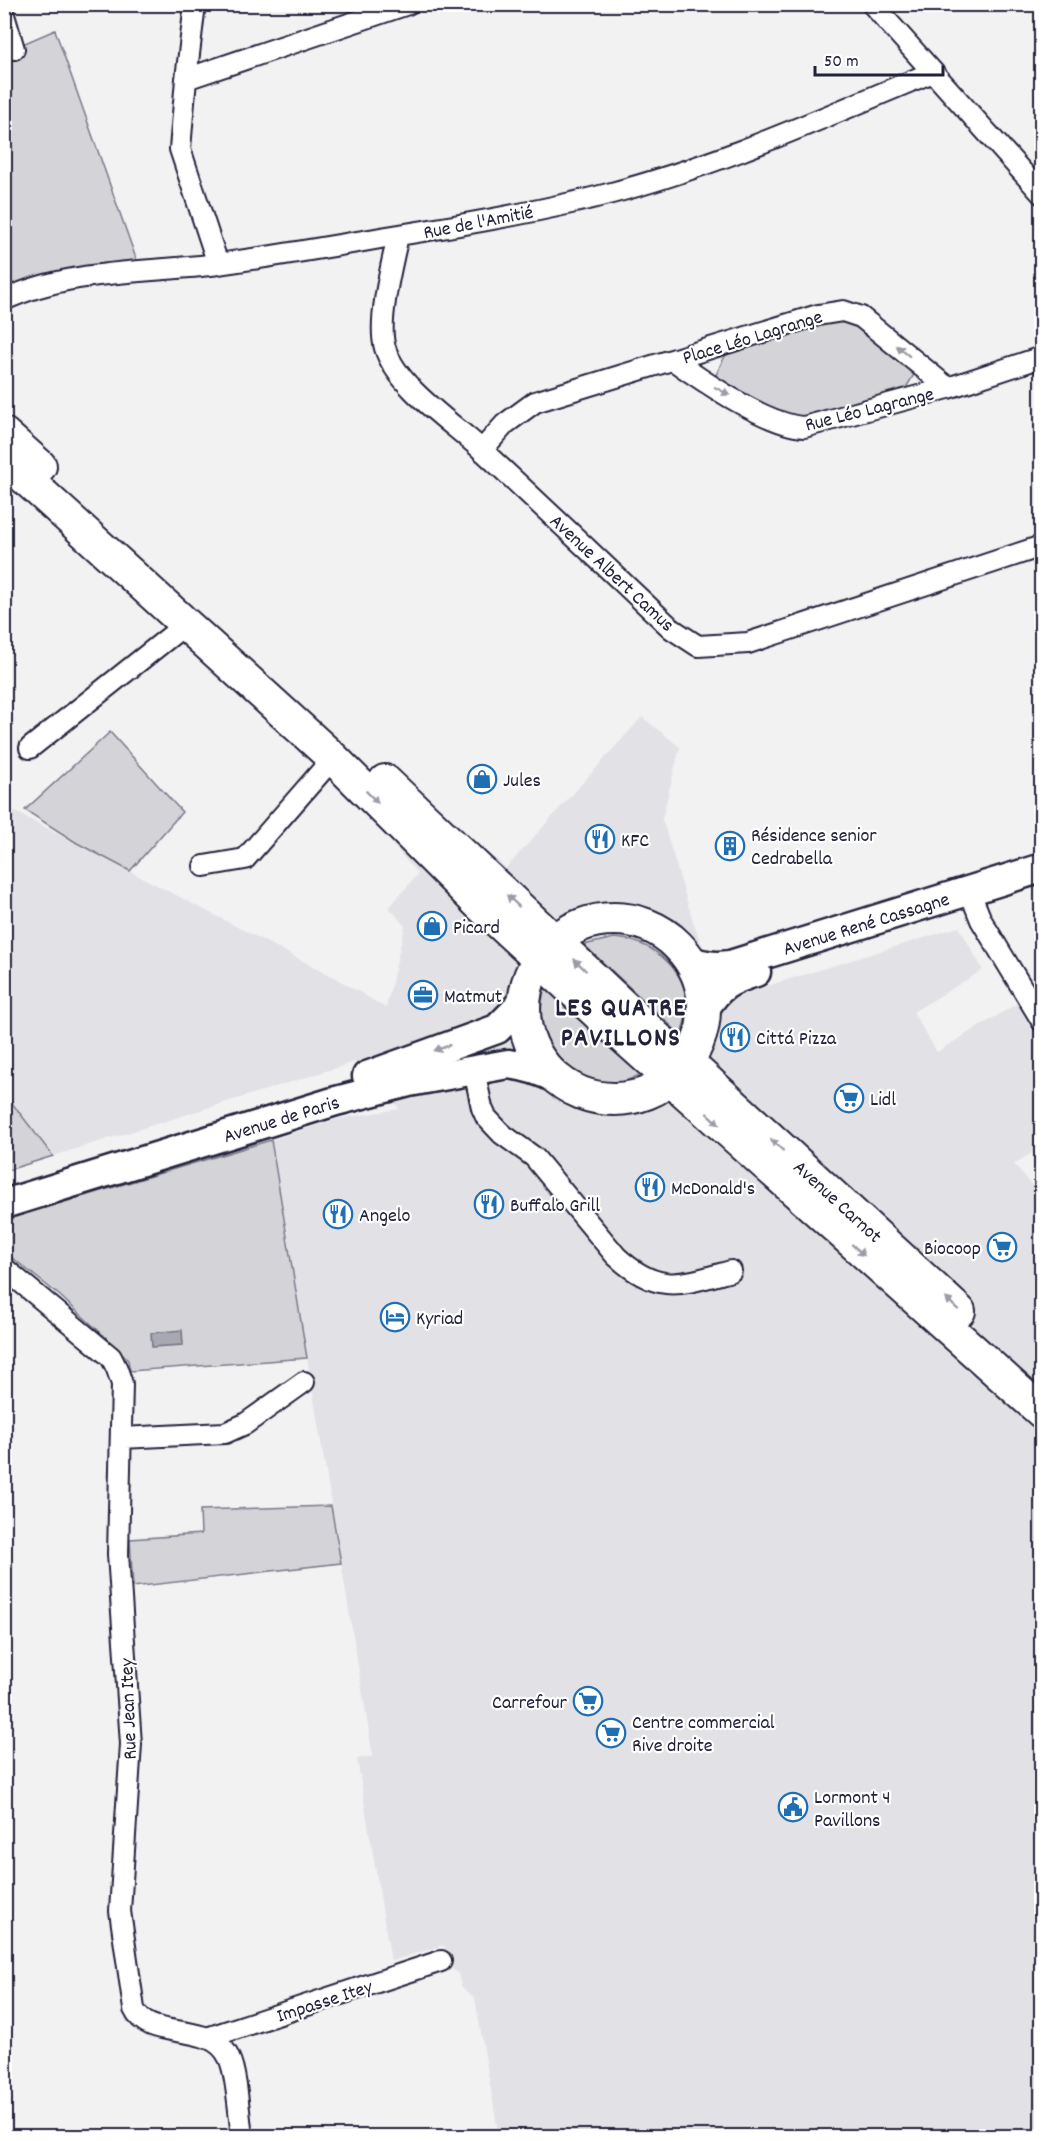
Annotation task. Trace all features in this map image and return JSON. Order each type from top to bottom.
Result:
[{"type":"main road","points":[[4,434],[345,744],[547,950]]},
{"type":"main road","points":[[4,459],[333,758],[479,904],[547,950]]},
{"type":"main road","name":"Avenue René Cassagne","points":[[704,1010],[713,994],[736,978],[971,896],[1041,868]]},
{"type":"main road","name":"Avenue René Cassagne","points":[[689,960],[716,967],[730,965],[971,896],[1041,881]]},
{"type":"main road","points":[[627,920],[641,923],[662,933],[680,948],[689,960],[702,992],[704,1010],[700,1037],[678,1071],[644,1094],[615,1099],[586,1094],[560,1080],[543,1063],[531,1043],[525,1020],[526,996],[531,977],[547,950],[567,932],[596,921],[627,920]]},
{"type":"main road","name":"Avenue Carnot","points":[[547,950],[678,1071],[1041,1387]]},
{"type":"main road","name":"Avenue de Paris","points":[[4,1190],[352,1081],[495,1030],[513,1013],[526,996]]},
{"type":"main road","name":"Avenue de Paris","points":[[4,1204],[336,1101],[409,1082],[508,1064],[523,1065],[560,1080]]},
{"type":"main road","name":"Avenue Carnot","points":[[678,1071],[897,1284],[1041,1412]]},
{"type":"street","points":[[195,4],[180,149],[218,264]]},
{"type":"street","points":[[186,79],[408,4]]},
{"type":"street","points":[[872,4],[1041,194]]},
{"type":"street","points":[[4,15],[14,49]]},
{"type":"street","name":"Rue de l'Amitié","points":[[4,300],[49,284],[90,277],[218,264],[398,236],[515,215],[608,194],[726,157],[933,72]]},
{"type":"street","name":"Avenue Albert Camus","points":[[398,236],[383,324],[384,346],[390,361],[404,381],[482,450],[672,629],[698,646],[748,643],[1041,546]]},
{"type":"street","name":"Place Léo Lagrange","points":[[673,360],[818,315],[843,310],[861,317],[948,388]]},
{"type":"street","name":"Rue Léo Lagrange","points":[[673,360],[705,382],[781,423],[804,427],[948,388],[1041,357]]},
{"type":"street","points":[[482,450],[505,424],[535,402],[673,360]]},
{"type":"street","points":[[30,748],[163,642],[184,621]]},
{"type":"street","points":[[204,866],[245,859],[333,758]]},
{"type":"street","points":[[971,896],[981,920],[1041,1020]]},
{"type":"street","points":[[474,1070],[482,1108],[494,1127],[534,1157],[616,1256],[630,1269],[650,1280],[671,1284],[694,1281],[731,1271]]},
{"type":"street","name":"Rue Jean Itey","points":[[4,1268],[111,1357],[122,1384],[118,1554],[131,1743],[120,1911],[134,2009],[138,2019],[151,2025],[207,2038],[222,2047],[229,2057],[243,2136]]},
{"type":"street","points":[[121,1438],[225,1433],[245,1424],[304,1382]]},
{"type":"street","name":"Impasse Itey","points":[[207,2038],[441,1961]]},
{"type":"shaded area","points":[[55,30],[138,264],[5,293],[4,52]]},
{"type":"shaded area","points":[[823,319],[850,319],[918,368],[907,390],[812,421],[792,419],[713,381],[727,352]]},
{"type":"shaded area","points":[[642,717],[680,747],[662,819],[693,921],[722,1000],[959,927],[983,970],[913,1012],[937,1052],[1018,1003],[1042,1044],[1041,1147],[1014,1164],[1042,1197],[1041,2136],[499,2136],[475,1998],[461,1986],[458,1973],[449,1967],[444,1945],[391,1961],[357,1759],[373,1756],[271,1140],[337,1119],[399,1109],[368,1058],[53,1156],[5,1094],[4,806],[334,977],[386,1008],[405,926],[389,907],[418,874],[391,843],[427,803],[506,868]]},
{"type":"shaded area","points":[[110,732],[182,812],[130,871],[77,843],[25,810]]},
{"type":"shaded area","points":[[614,938],[651,949],[671,966],[679,977],[687,1002],[681,1035],[584,945]]},
{"type":"shaded area","points":[[546,984],[642,1074],[625,1081],[611,1083],[597,1081],[584,1076],[561,1059],[552,1048],[542,1022],[541,1012]]},
{"type":"shaded area","points":[[5,1094],[53,1156],[5,1171]]},
{"type":"shaded area","points":[[271,1140],[307,1358],[130,1371],[128,1360],[99,1331],[59,1295],[5,1252],[4,1220]]},
{"type":"shaded area","points":[[182,1330],[183,1345],[152,1347],[151,1333]]},
{"type":"shaded area","points":[[331,1506],[341,1563],[133,1587],[130,1539],[201,1534],[200,1510]]},
{"type":"place","name":"Jules","points":[[482,779]]},
{"type":"place","name":"KFC","points":[[600,839]]},
{"type":"place","name":"Résidence senior Cedrabella","points":[[730,846]]},
{"type":"place","name":"Picard","points":[[432,926]]},
{"type":"place","name":"Matmut","points":[[423,995]]},
{"type":"place","name":"Cittá Pizza","points":[[735,1037]]},
{"type":"place","name":"Lidl","points":[[849,1098]]},
{"type":"place","name":"McDonald's","points":[[650,1187]]},
{"type":"place","name":"Buffalo Grill","points":[[489,1204]]},
{"type":"place","name":"Angelo","points":[[338,1214]]},
{"type":"place","name":"Biocoop","points":[[1002,1247]]},
{"type":"place","name":"Kyriad","points":[[395,1317]]},
{"type":"place","name":"Carrefour","points":[[588,1701]]},
{"type":"place","name":"Centre commercial Rive droite","points":[[611,1733]]},
{"type":"place","name":"Lormont 4 Pavillons","points":[[793,1807]]},
{"type":"district","name":"LES QUATRE PAVILLONS","points":[[621,1021]]}]
